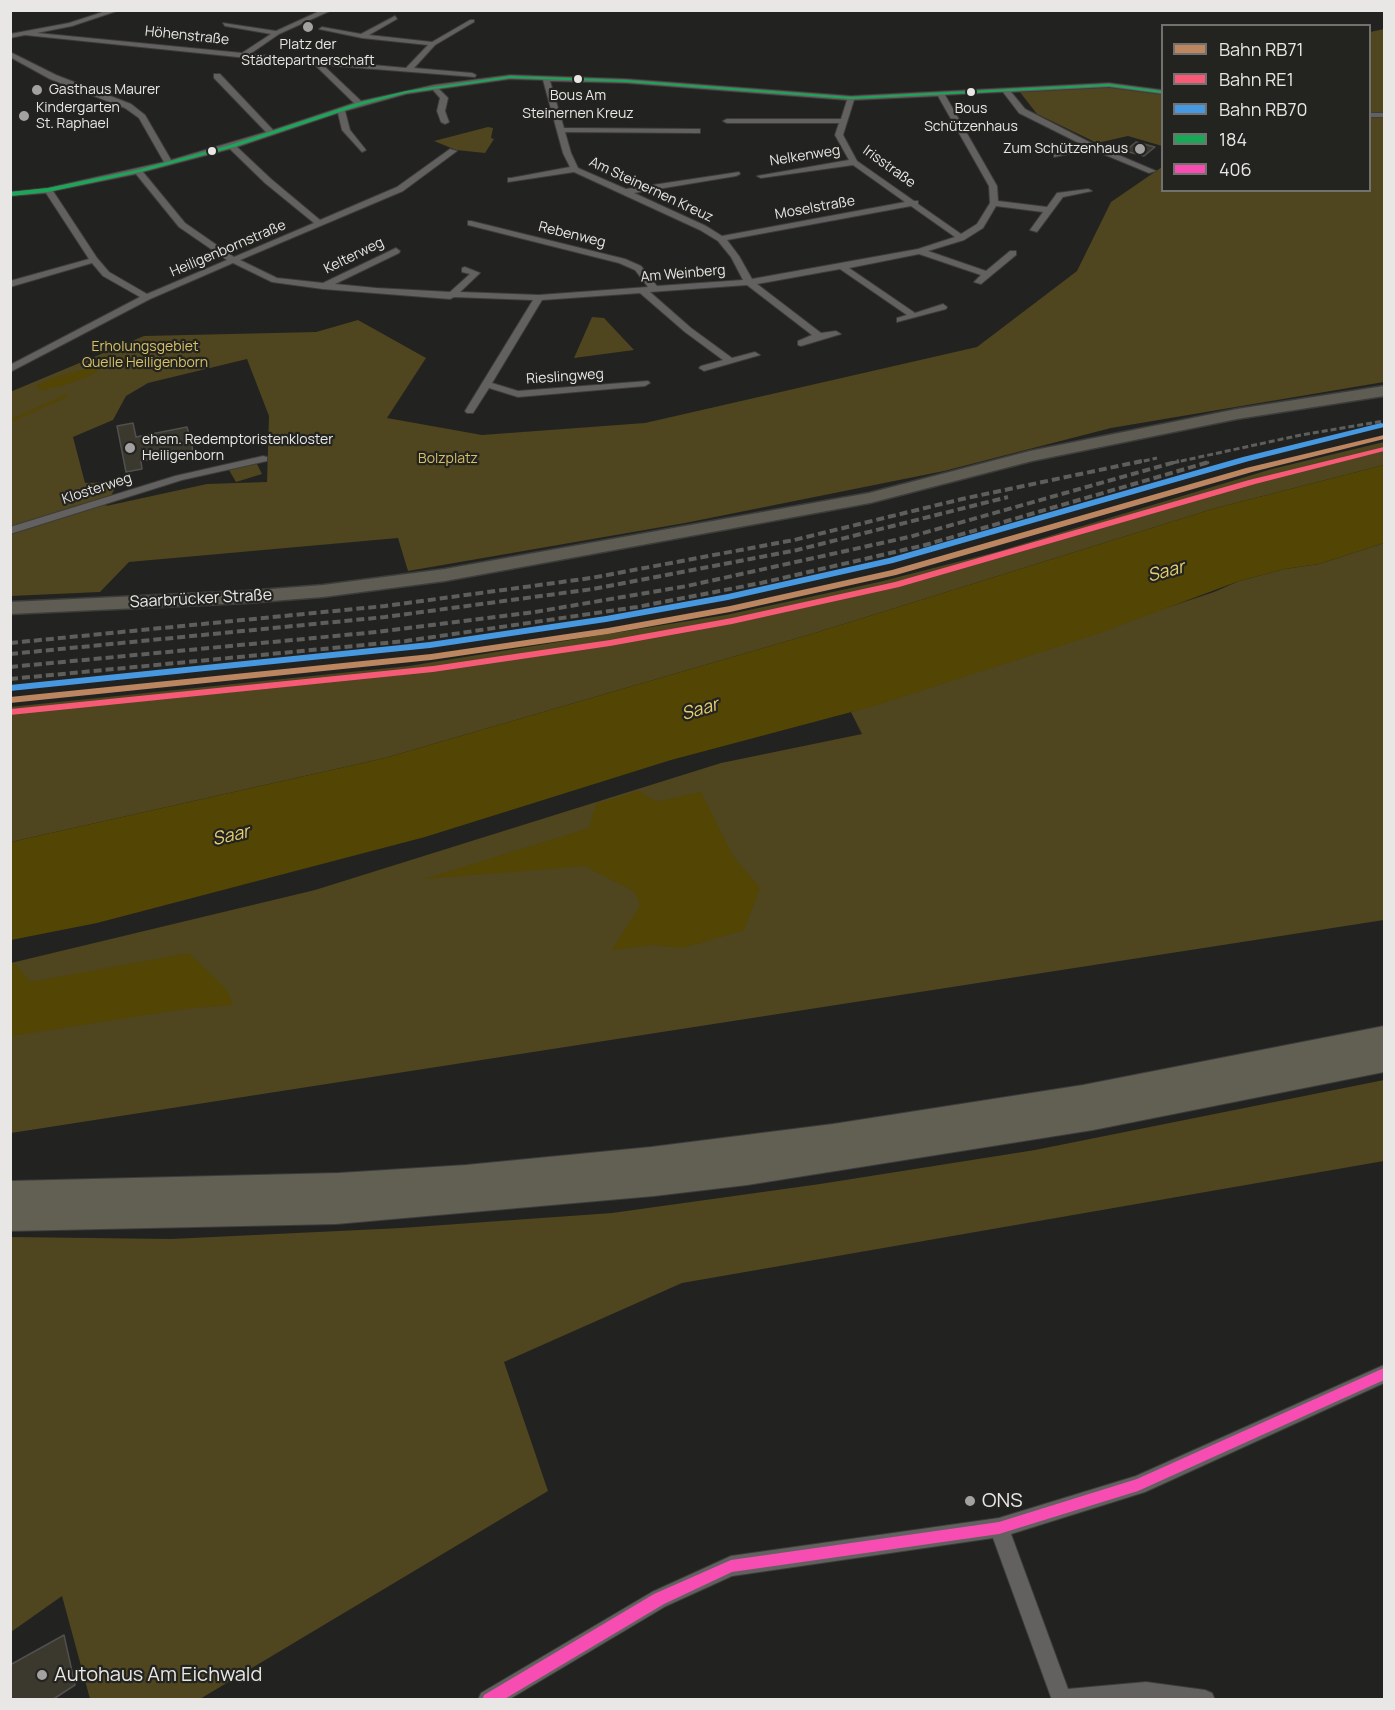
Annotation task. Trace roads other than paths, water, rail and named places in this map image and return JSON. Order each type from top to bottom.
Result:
[{"type":"highway","points":[[10,1195],[327,1187],[478,1178],[651,1161],[833,1138],[1072,1100],[1384,1038]]},
{"type":"highway","points":[[10,1216],[336,1209],[654,1182],[769,1168],[982,1136],[1126,1111],[1384,1059]]},
{"type":"main road","name":"Saarbrücker Straße","points":[[10,608],[246,597],[390,584],[870,498],[1030,456],[1237,414],[1384,391]]},
{"type":"street","points":[[10,36],[70,25],[117,10]]},
{"type":"street","points":[[314,10],[326,12]]},
{"type":"street","points":[[243,56],[277,33],[326,12]]},
{"type":"street","points":[[362,36],[395,18]]},
{"type":"street","points":[[445,123],[441,111],[444,98],[412,71],[432,44],[472,21]]},
{"type":"street","points":[[225,24],[277,33]]},
{"type":"street","points":[[322,29],[432,44]]},
{"type":"street","name":"Höhenstraße","points":[[27,34],[317,63],[472,75]]},
{"type":"street","points":[[10,54],[53,77],[128,106],[142,117],[169,163]]},
{"type":"street","points":[[317,63],[359,104]]},
{"type":"street","points":[[217,76],[272,134]]},
{"type":"street","points":[[10,194],[48,190],[138,171],[272,134],[359,104],[433,87],[510,77],[626,81],[851,98],[1109,85],[1161,92]]},
{"type":"street","name":"Am Steinernen Kreuz","points":[[546,78],[567,153],[575,169],[721,239],[735,256],[749,282]]},
{"type":"street","points":[[1005,90],[1022,111],[1092,147],[1152,171]]},
{"type":"street","points":[[941,94],[993,186],[994,203],[1047,210]]},
{"type":"street","points":[[727,121],[842,121],[851,98]]},
{"type":"street","points":[[341,111],[346,130],[353,142],[362,150]]},
{"type":"street","name":"Irisstraße","points":[[842,121],[839,135],[854,162],[915,203],[961,238]]},
{"type":"street","points":[[560,130],[697,131]]},
{"type":"street","points":[[232,146],[268,181],[320,224]]},
{"type":"street","points":[[1057,155],[1092,147]]},
{"type":"street","name":"Heiligenbornstraße","points":[[10,369],[147,297],[400,189],[453,151]]},
{"type":"street","name":"Nelkenweg","points":[[761,176],[854,162]]},
{"type":"street","points":[[511,180],[575,169]]},
{"type":"street","name":"Am Weinberg","points":[[138,171],[182,225],[235,261],[275,280],[450,296],[539,298],[643,291],[749,282],[842,267],[920,251],[961,238],[980,226],[994,203]]},
{"type":"street","points":[[625,192],[736,174]]},
{"type":"street","points":[[48,190],[94,260],[106,274],[147,297]]},
{"type":"street","points":[[1034,230],[1060,195],[1088,191]]},
{"type":"street","name":"Moselstraße","points":[[721,239],[915,203]]},
{"type":"street","name":"Rebenweg","points":[[471,223],[622,261],[638,268],[655,290]]},
{"type":"street","name":"Kelterweg","points":[[323,286],[396,251]]},
{"type":"street","points":[[920,251],[988,275]]},
{"type":"street","points":[[978,282],[1013,253]]},
{"type":"street","points":[[10,284],[94,260]]},
{"type":"street","points":[[842,267],[914,316]]},
{"type":"street","points":[[450,296],[476,273],[465,270]]},
{"type":"street","points":[[749,282],[819,336]]},
{"type":"street","points":[[643,291],[730,362]]},
{"type":"street","points":[[471,411],[539,298]]},
{"type":"street","points":[[900,320],[943,307]]},
{"type":"street","points":[[801,343],[819,336],[836,334]]},
{"type":"street","points":[[704,368],[755,355]]},
{"type":"street","name":"Rieslingweg","points":[[488,385],[518,394],[645,383]]},
{"type":"street","name":"Klosterweg","points":[[10,531],[179,478],[263,459]]},
{"type":"street","points":[[488,1700],[659,1599],[731,1566],[999,1528],[1138,1485],[1384,1374]]},
{"type":"street","points":[[999,1528],[1063,1700],[1146,1692],[1205,1700]]},
{"type":"water","points":[[93,367],[100,368],[92,375],[62,386],[40,390],[36,386],[53,378]]},
{"type":"water","name":"Saar","points":[[1384,465],[1384,543],[1319,564],[1285,569],[1239,581],[1097,634],[874,706],[671,760],[425,837],[97,923],[11,940],[11,842],[385,758],[815,633],[1216,508]]},
{"type":"water","points":[[639,791],[656,802],[701,792],[733,856],[760,888],[744,930],[683,948],[652,945],[612,950],[640,905],[635,892],[585,866],[424,879],[589,828],[596,804]]},
{"type":"water","points":[[189,953],[227,990],[233,1005],[191,1008],[11,1036],[11,965],[15,964],[31,982]]},
{"type":"waterway","points":[[10,421],[66,396]]},
{"type":"railway","points":[[1172,463],[1301,435],[1384,421]]},
{"type":"railway","points":[[1135,463],[1157,458]]},
{"type":"railway","points":[[10,643],[385,606],[591,578],[794,540],[962,499],[1142,461]]},
{"type":"railway","points":[[10,667],[377,632],[535,612],[687,586],[909,537],[1179,461]]},
{"type":"railway","points":[[10,679],[406,641],[637,607],[761,583],[925,545],[1209,462],[1207,463]]},
{"type":"railway","points":[[10,654],[385,617],[593,589],[797,550],[1008,497]]},
{"type":"rail line","name":"RB70","points":[[10,688],[430,645],[606,619],[728,597],[890,561],[1246,459],[1381,425]]},
{"type":"rail line","name":"RB71","points":[[10,700],[431,657],[608,631],[730,609],[893,573],[1249,470],[1384,437]]},
{"type":"rail line","name":"RE1","points":[[11,712],[433,669],[610,643],[732,621],[896,585],[1252,482],[1384,449]]},
{"type":"place","name":"Platz der Städtepartnerschaft","points":[[308,27]]},
{"type":"place","name":"Bous Am Steinernen Kreuz","points":[[578,79]]},
{"type":"place","name":"Gasthaus Maurer","points":[[37,90]]},
{"type":"place","name":"Bous Schützenhaus","points":[[971,92]]},
{"type":"place","name":"Kindergarten St. Raphael","points":[[24,116]]},
{"type":"place","name":"Zum Schützenhaus","points":[[1140,149]]},
{"type":"place","name":"ehem. Redemptoristenkloster Heiligenborn","points":[[130,448]]},
{"type":"place","name":"ONS","points":[[970,1501]]},
{"type":"place","name":"Autohaus Am Eichwald","points":[[42,1675]]},
{"type":"park label","name":"Erholungsgebiet Quelle Heiligenborn","points":[[145,356]]},
{"type":"park label","name":"Bolzplatz","points":[[448,459]]}]
